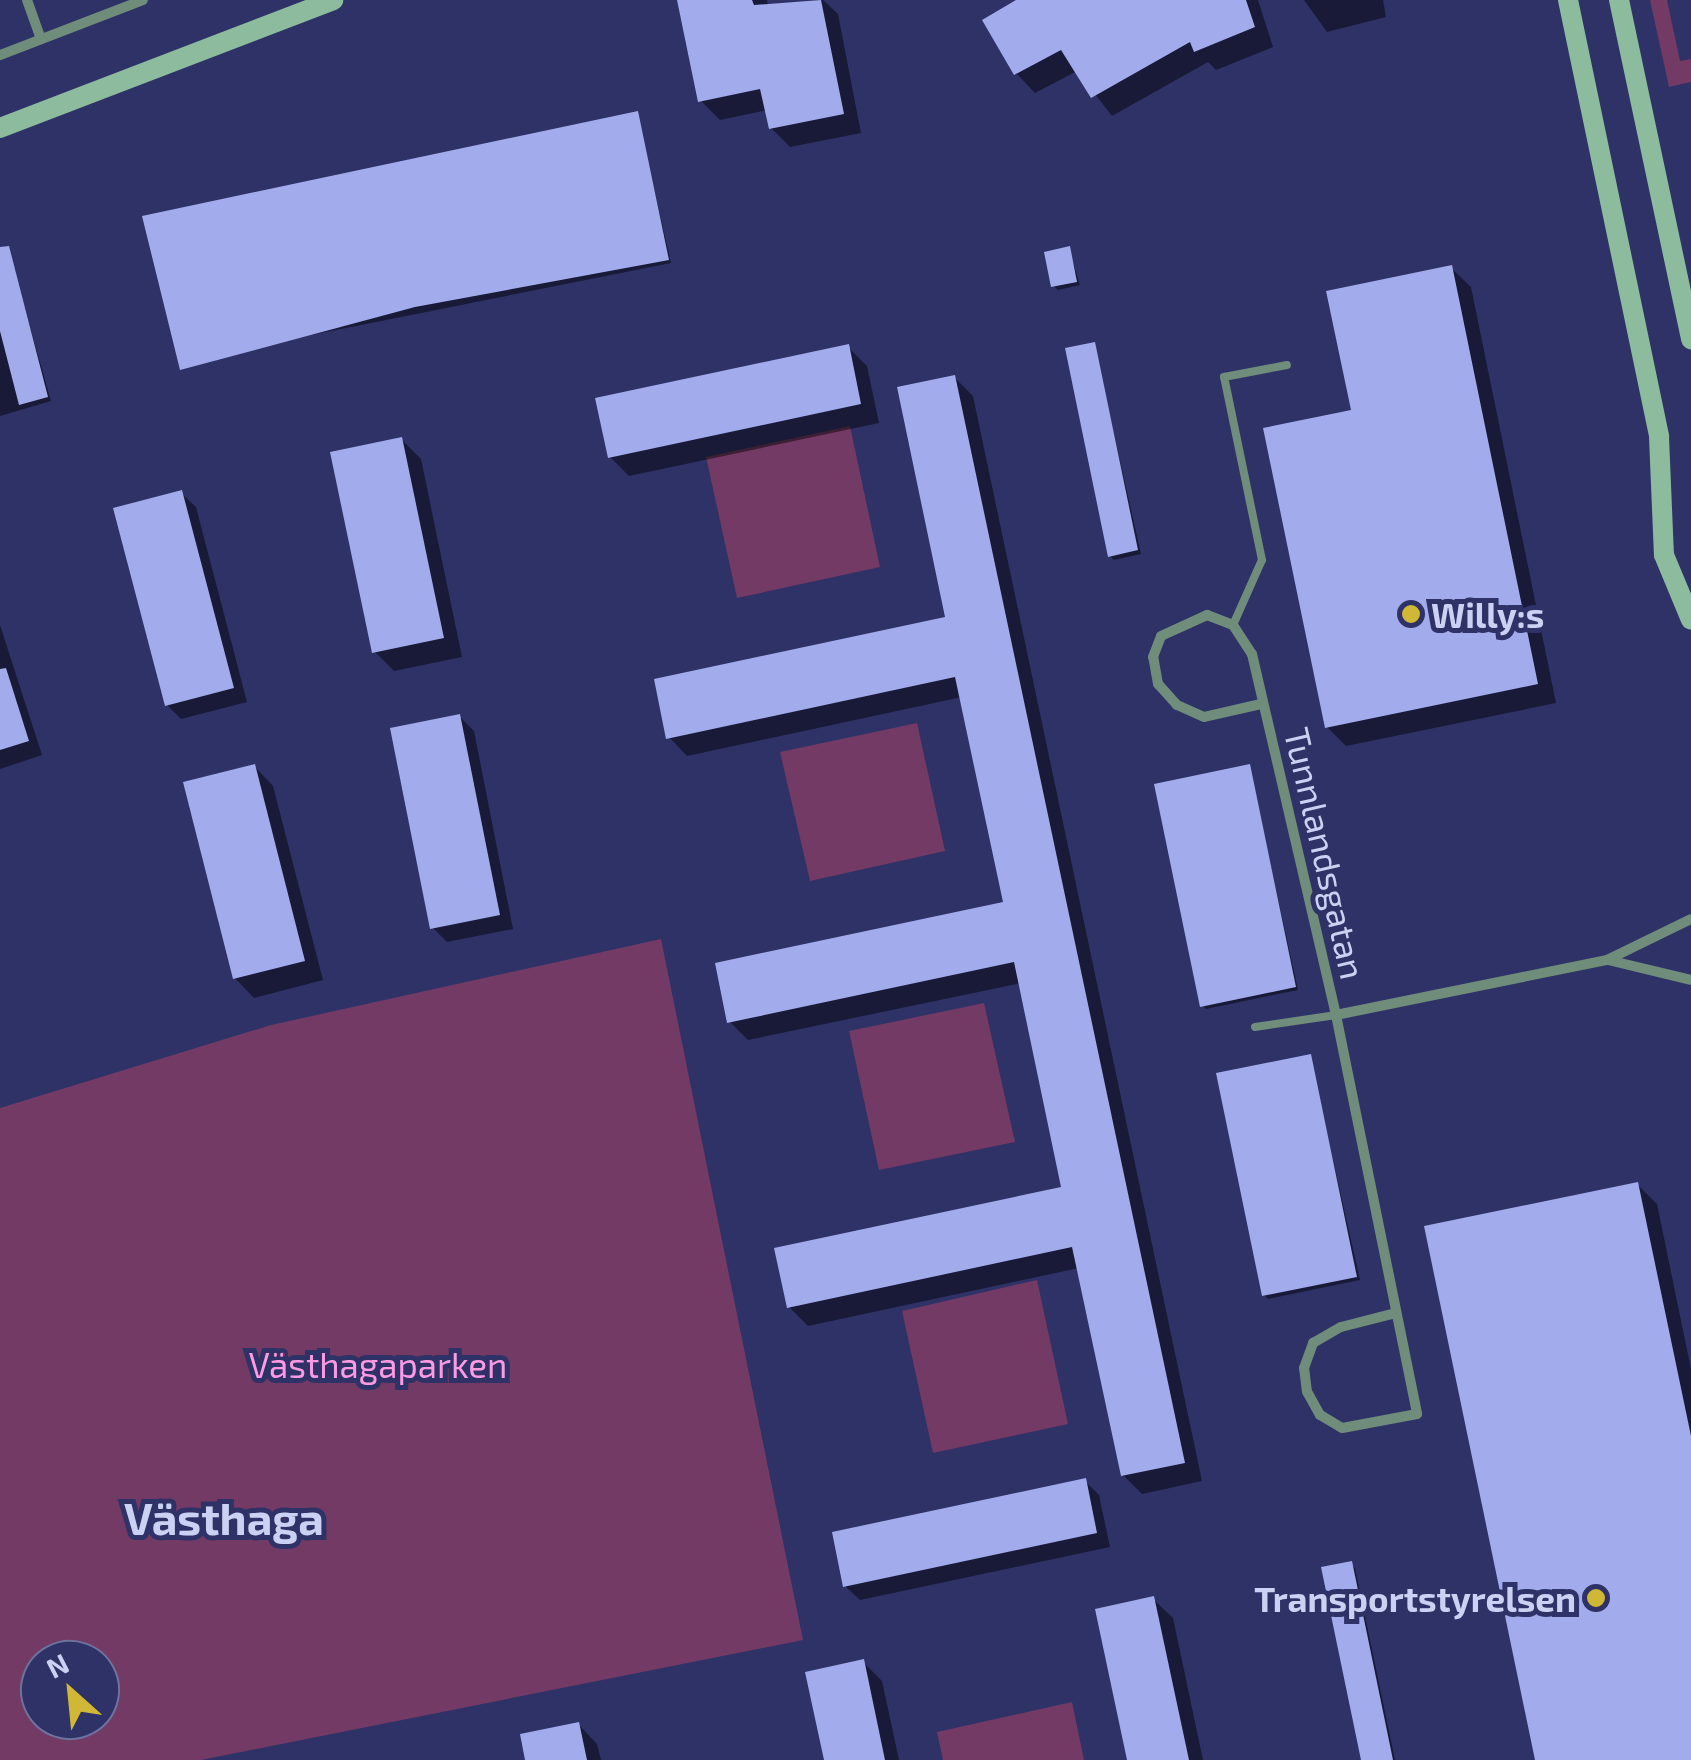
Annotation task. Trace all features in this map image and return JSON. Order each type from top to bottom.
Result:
[{"type":"main road","points":[[0,128],[333,0]]},
{"type":"main road","points":[[1568,0],[1659,438],[1664,555],[1691,620]]},
{"type":"main road","points":[[1619,0],[1691,339]]},
{"type":"street","points":[[27,0],[41,39]]},
{"type":"street","points":[[0,55],[143,0]]},
{"type":"street","name":"Tunnlandsgatan","points":[[1262,704],[1204,717],[1176,705],[1158,684],[1153,657],[1163,634],[1206,615],[1233,625],[1252,654],[1336,1015],[1392,1314],[1417,1414],[1342,1428],[1320,1415],[1307,1392],[1304,1368],[1313,1343],[1342,1327],[1392,1314]]},
{"type":"street","name":"Tunnlandsgatan","points":[[1336,1015],[1606,960],[1691,919]]},
{"type":"street","name":"Tunnlandsgatan","points":[[1606,960],[1691,980]]},
{"type":"lane","points":[[1233,625],[1262,560],[1224,377],[1287,364]]},
{"type":"lane","points":[[1255,1027],[1336,1015]]},
{"type":"green space","points":[[1650,0],[1667,0],[1680,61],[1691,59],[1691,82],[1669,87]]},
{"type":"green space","points":[[850,426],[880,567],[737,598],[706,457]]},
{"type":"green space","points":[[917,723],[945,851],[810,881],[780,752]]},
{"type":"green space","name":"Västhagaparken","points":[[661,939],[803,1640],[201,1760],[0,1760],[0,1108],[271,1025]]},
{"type":"green space","points":[[984,1003],[1015,1142],[879,1170],[849,1031]]},
{"type":"green space","points":[[1037,1280],[1068,1424],[933,1453],[902,1311]]},
{"type":"green space","points":[[1072,1702],[1084,1760],[943,1760],[937,1732]]},
{"type":"building","points":[[677,0],[752,0],[754,5],[821,0],[844,114],[769,129],[760,89],[698,102]]},
{"type":"building","points":[[1016,0],[1246,0],[1255,27],[1194,52],[1190,42],[1091,98],[1061,50],[1014,75],[982,20]]},
{"type":"building","points":[[638,111],[669,260],[415,307],[180,370],[142,216]]},
{"type":"building","points":[[9,246],[48,397],[19,405],[0,331],[0,247]]},
{"type":"building","points":[[1070,246],[1077,282],[1051,287],[1044,252]]},
{"type":"building","points":[[1452,265],[1538,684],[1325,728],[1263,428],[1351,410],[1326,291]]},
{"type":"building","points":[[1095,342],[1138,550],[1108,557],[1065,348]]},
{"type":"building","points":[[849,344],[861,404],[608,458],[595,398]]},
{"type":"building","points":[[955,375],[1185,1463],[1121,1476],[1072,1247],[787,1308],[774,1248],[1061,1187],[1014,962],[727,1023],[715,963],[1003,902],[955,677],[666,739],[654,679],[945,617],[897,387]]},
{"type":"building","points":[[402,437],[444,638],[372,653],[330,452]]},
{"type":"building","points":[[182,490],[234,688],[165,706],[113,508]]},
{"type":"building","points":[[6,668],[29,741],[0,750],[0,669]]},
{"type":"building","points":[[460,714],[500,915],[430,929],[390,728]]},
{"type":"building","points":[[255,764],[305,961],[233,979],[183,782]]},
{"type":"building","points":[[1250,764],[1296,987],[1200,1007],[1154,784]]},
{"type":"building","points":[[1311,1054],[1357,1277],[1262,1296],[1216,1073]]},
{"type":"building","name":"Transportstyrelsen","points":[[1638,1182],[1691,1436],[1691,1760],[1535,1760],[1424,1226]]},
{"type":"building","points":[[1086,1478],[1097,1533],[843,1587],[832,1532]]},
{"type":"building","points":[[1352,1561],[1393,1760],[1361,1760],[1321,1567]]},
{"type":"building","points":[[1154,1596],[1189,1760],[1127,1760],[1095,1609]]},
{"type":"building","points":[[864,1659],[885,1760],[824,1760],[805,1672]]},
{"type":"building","points":[[579,1722],[587,1760],[525,1760],[520,1734]]},
{"type":"place","name":"Willy:s","points":[[1411,614]]},
{"type":"place","name":"Transportstyrelsen","points":[[1596,1598]]},
{"type":"district","name":"Västhaga","points":[[224,1518]]}]
